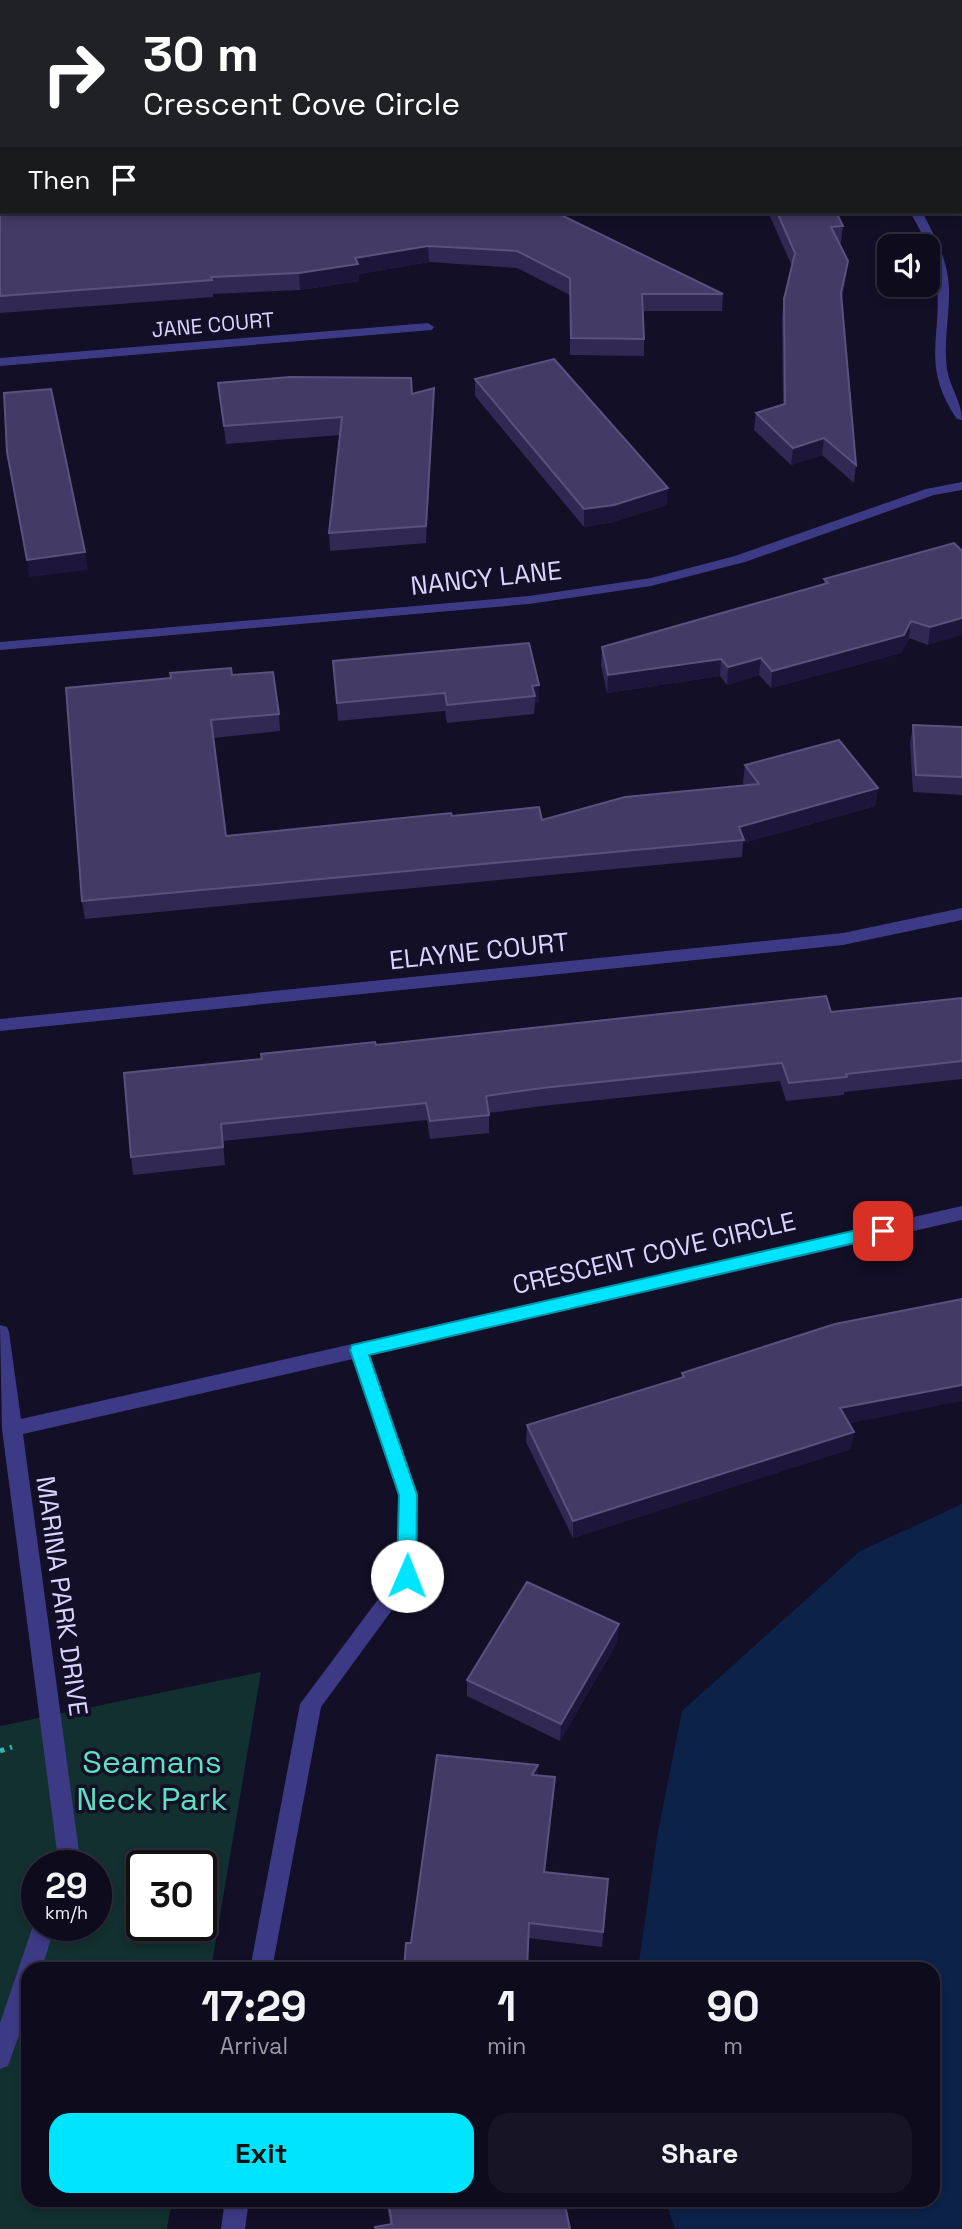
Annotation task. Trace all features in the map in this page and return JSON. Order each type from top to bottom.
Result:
[{"type":"street","points":[[917,214],[935,247],[943,286],[938,356],[948,399],[962,416]]},
{"type":"street","name":"JANE COURT","points":[[0,362],[429,327]]},
{"type":"street","name":"NANCY LANE","points":[[0,646],[529,600],[651,582],[740,559],[931,492],[962,486]]},
{"type":"street","name":"ELAYNE COURT","points":[[0,1025],[843,939],[962,914]]},
{"type":"street","name":"CRESCENT COVE CIRCLE","points":[[12,1429],[962,1213]]},
{"type":"street","name":"MARINA PARK DRIVE","points":[[0,1332],[68,1850]]},
{"type":"street","points":[[262,1962],[311,1704],[407,1576],[408,1495],[359,1350]]},
{"type":"street","points":[[32,1962],[39,1941]]},
{"type":"street","points":[[0,2058],[21,1995]]},
{"type":"street","points":[[233,2229],[236,2207]]},
{"type":"green space","name":"Seamans Neck Park","points":[[261,1672],[217,1933],[217,1850],[126,1850],[126,1941],[216,1941],[212,1962],[21,1962],[21,2207],[171,2207],[167,2229],[0,2229],[0,1726]]},
{"type":"water","points":[[962,1504],[962,2229],[675,2229],[667,2207],[940,2207],[940,1962],[639,1962],[657,1837],[682,1711],[860,1551]]},
{"type":"building","points":[[0,214],[559,214],[723,294],[642,294],[644,339],[571,338],[570,278],[517,251],[428,246],[355,258],[358,264],[299,273],[211,277],[212,280],[0,296]]},
{"type":"building","points":[[778,214],[837,214],[843,226],[831,227],[848,261],[841,293],[856,465],[824,438],[793,448],[756,413],[785,404],[784,299],[795,253]]},
{"type":"building","points":[[554,359],[668,488],[614,505],[584,509],[475,379]]},
{"type":"building","points":[[290,377],[411,378],[412,394],[434,388],[426,526],[329,533],[342,417],[224,426],[218,383]]},
{"type":"building","points":[[51,389],[85,552],[27,560],[7,452],[4,393]]},
{"type":"building","points":[[954,543],[962,551],[962,618],[930,627],[911,621],[904,635],[772,671],[761,658],[728,667],[721,659],[608,675],[602,647],[828,583],[824,579]]},
{"type":"building","points":[[529,643],[539,685],[532,686],[535,696],[447,705],[445,693],[337,703],[333,661]]},
{"type":"building","points":[[231,668],[232,675],[273,672],[279,714],[211,720],[226,836],[451,813],[452,816],[539,807],[542,820],[625,797],[759,784],[745,765],[839,740],[878,788],[739,827],[744,840],[82,901],[66,688],[171,678],[170,673]]},
{"type":"building","points":[[913,725],[962,727],[962,777],[916,775]]},
{"type":"building","points":[[826,996],[831,1012],[962,998],[962,1061],[789,1083],[782,1063],[542,1088],[486,1096],[489,1115],[430,1121],[426,1103],[221,1124],[223,1147],[131,1157],[124,1073],[262,1059],[261,1054],[375,1042],[376,1045]]},
{"type":"building","points":[[962,1299],[962,1385],[840,1408],[854,1432],[573,1521],[527,1425],[684,1377],[682,1373],[835,1324]]},
{"type":"building","points":[[527,1582],[619,1624],[561,1724],[467,1680]]},
{"type":"building","points":[[437,1755],[538,1765],[532,1775],[555,1777],[544,1872],[608,1879],[603,1932],[529,1923],[527,1962],[405,1962],[406,1943],[411,1943]]},
{"type":"building","points":[[389,2207],[565,2207],[570,2229],[375,2227],[392,2224]]},
{"type":"route","points":[[407,1576],[408,1495],[359,1350],[883,1231]]}]
